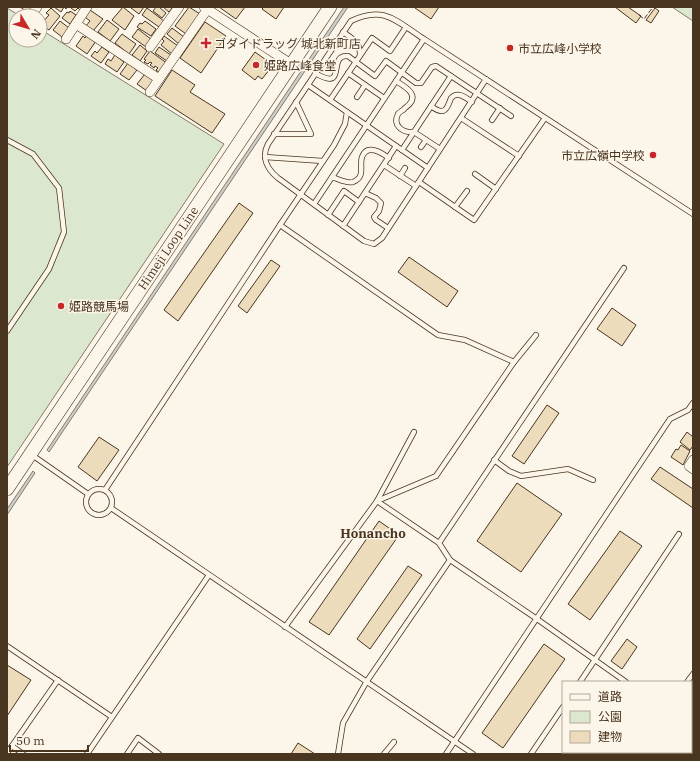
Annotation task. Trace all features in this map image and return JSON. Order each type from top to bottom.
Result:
[{"type":"main road","name":"Himeji Loop Line","points":[[7,489],[330,7]]},
{"type":"street","points":[[66,39],[87,7]]},
{"type":"street","points":[[150,47],[179,7]]},
{"type":"street","points":[[150,92],[207,8],[291,64]]},
{"type":"street","points":[[76,24],[159,79]]},
{"type":"street","points":[[693,460],[689,466],[693,469]]},
{"type":"lane","points":[[486,79],[382,238],[374,244],[366,243],[328,215],[271,172],[266,164],[265,157],[267,146],[274,134],[351,21],[367,14],[385,14],[406,27],[486,79],[545,118],[693,214]]},
{"type":"lane","points":[[330,100],[372,38],[390,51],[406,27]]},
{"type":"lane","points":[[343,32],[358,43],[360,47],[360,55]]},
{"type":"lane","points":[[314,204],[424,39]]},
{"type":"lane","points":[[315,73],[323,78],[333,78],[337,70],[336,62],[339,58],[348,56],[375,76],[386,61],[418,84],[421,83],[434,66],[436,66],[512,116]]},
{"type":"lane","points":[[348,73],[384,98]]},
{"type":"lane","points":[[402,150],[451,76]]},
{"type":"lane","points":[[396,81],[409,89],[412,98],[406,108],[400,112],[396,121],[397,126],[407,133],[414,132],[440,150]]},
{"type":"lane","points":[[308,85],[428,168]]},
{"type":"lane","points":[[357,97],[365,85]]},
{"type":"lane","points":[[432,106],[439,111],[445,110],[449,106],[451,98],[456,95],[461,95],[472,102]]},
{"type":"lane","points":[[274,134],[311,134],[296,102]]},
{"type":"lane","points":[[492,120],[500,108]]},
{"type":"lane","points":[[106,490],[280,224],[324,161],[345,124],[347,112]]},
{"type":"lane","points":[[461,118],[519,156]]},
{"type":"lane","points":[[384,165],[474,220],[545,118]]},
{"type":"lane","points":[[7,140],[33,154],[59,188],[64,232],[49,269],[7,331]]},
{"type":"lane","points":[[421,147],[426,140]]},
{"type":"lane","points":[[343,226],[396,146]]},
{"type":"lane","points":[[332,177],[348,182],[353,182],[359,178],[361,174],[362,156],[365,152],[370,150],[375,150],[389,158]]},
{"type":"lane","points":[[265,157],[324,161]]},
{"type":"lane","points":[[400,176],[405,168]]},
{"type":"lane","points":[[475,174],[496,189]]},
{"type":"lane","points":[[328,215],[344,191],[360,202]]},
{"type":"lane","points":[[455,208],[467,191]]},
{"type":"lane","points":[[365,193],[376,198],[381,203],[379,211],[374,217],[388,228]]},
{"type":"lane","points":[[280,224],[438,335],[465,340],[514,362]]},
{"type":"lane","points":[[439,542],[624,268]]},
{"type":"lane","points":[[377,501],[436,476],[514,362],[536,335]]},
{"type":"lane","points":[[446,754],[670,419],[688,410],[693,403]]},
{"type":"lane","points":[[285,627],[377,501],[414,432]]},
{"type":"lane","points":[[31,454],[88,494]]},
{"type":"lane","points":[[494,460],[509,471],[521,476],[568,469],[593,480]]},
{"type":"lane","points":[[99,488],[106,490],[112,501],[111,508],[101,515],[95,515],[89,512],[86,506],[88,494],[99,488]]},
{"type":"lane","points":[[377,501],[439,542],[450,560],[625,681]]},
{"type":"lane","points":[[111,508],[473,754]]},
{"type":"lane","points":[[581,681],[679,534]]},
{"type":"lane","points":[[338,754],[343,723],[367,681],[450,560]]},
{"type":"lane","points":[[87,754],[209,575]]},
{"type":"lane","points":[[7,646],[112,717]]},
{"type":"lane","points":[[7,754],[58,680]]},
{"type":"lane","points":[[532,754],[562,709]]},
{"type":"lane","points":[[127,754],[138,738],[159,754]]},
{"type":"lane","points":[[384,754],[394,742]]},
{"type":"lane","points":[[12,746],[24,754]]},
{"type":"green space","points":[[672,7],[693,7],[693,21]]},
{"type":"green space","name":"姫路競馬場","points":[[7,8],[8,48],[48,48],[48,34],[224,144],[7,467]]},
{"type":"shaded area","points":[[344,7],[348,7],[49,452],[47,450]]},
{"type":"shaded area","points":[[33,471],[35,473],[7,515],[7,509]]},
{"type":"building","points":[[20,7],[33,7],[32,8]]},
{"type":"building","points":[[54,7],[64,7],[61,12]]},
{"type":"building","points":[[82,7],[80,10],[78,8],[75,11],[71,8]]},
{"type":"building","points":[[123,7],[134,16],[125,30],[112,20]]},
{"type":"building","points":[[144,7],[139,14],[131,8]]},
{"type":"building","points":[[156,7],[159,7],[166,13],[162,18],[153,11]]},
{"type":"building","points":[[163,7],[173,7],[169,12]]},
{"type":"building","points":[[189,7],[200,14],[186,34],[175,26]]},
{"type":"building","points":[[219,7],[245,7],[236,19]]},
{"type":"building","points":[[264,7],[284,7],[276,19],[262,9]]},
{"type":"building","points":[[439,7],[431,19],[415,8]]},
{"type":"building","points":[[615,7],[628,7],[641,16],[636,23]]},
{"type":"building","points":[[51,8],[60,16],[49,30],[48,29],[48,11]]},
{"type":"building","points":[[147,8],[164,21],[159,27],[142,15]]},
{"type":"building","points":[[655,8],[659,11],[651,23],[646,20]]},
{"type":"building","points":[[90,10],[103,19],[93,31],[86,26],[90,21],[85,17]]},
{"type":"building","points":[[70,11],[76,15],[70,24],[62,18],[67,12],[69,13]]},
{"type":"building","points":[[107,20],[119,29],[110,41],[98,32]]},
{"type":"building","points":[[60,21],[69,28],[62,37],[53,30]]},
{"type":"building","points":[[145,21],[156,29],[151,36],[137,27],[140,23],[142,24]]},
{"type":"building","points":[[205,22],[226,36],[201,73],[180,58]]},
{"type":"building","points":[[172,28],[184,37],[179,44],[167,34]]},
{"type":"building","points":[[138,29],[152,40],[146,47],[132,37]]},
{"type":"building","points":[[122,34],[136,44],[129,54],[115,43]]},
{"type":"building","points":[[87,35],[96,41],[87,54],[76,46],[83,36],[85,38]]},
{"type":"building","points":[[164,36],[178,46],[172,54],[161,45],[164,41],[162,39]]},
{"type":"building","points":[[140,45],[147,51],[140,61],[132,55]]},
{"type":"building","points":[[102,47],[109,52],[101,63],[91,56],[95,51],[97,53]]},
{"type":"building","points":[[159,47],[171,55],[167,61],[155,53]]},
{"type":"building","points":[[150,51],[168,64],[161,74],[156,70],[158,68],[155,66],[154,68],[150,65],[152,63],[150,62],[148,64],[144,62],[146,60],[144,59]]},
{"type":"building","points":[[255,52],[273,65],[262,79],[258,76],[255,80],[242,70]]},
{"type":"building","points":[[115,55],[124,62],[117,72],[105,64],[108,59],[111,61]]},
{"type":"building","points":[[128,63],[137,70],[129,80],[120,74]]},
{"type":"building","points":[[172,70],[195,85],[190,92],[225,114],[212,133],[155,96]]},
{"type":"building","points":[[145,74],[154,81],[147,91],[137,84]]},
{"type":"building","points":[[239,203],[253,213],[178,321],[164,310]]},
{"type":"building","points":[[409,257],[458,291],[447,307],[398,272]]},
{"type":"building","points":[[271,260],[280,266],[247,313],[238,306]]},
{"type":"building","points":[[612,308],[636,325],[622,346],[597,329]]},
{"type":"building","points":[[547,405],[559,413],[524,464],[512,456]]},
{"type":"building","points":[[687,432],[693,437],[693,446],[690,450],[680,442]]},
{"type":"building","points":[[99,437],[119,450],[97,481],[78,467]]},
{"type":"building","points":[[681,445],[690,451],[683,465],[671,457],[676,449],[678,450]]},
{"type":"building","points":[[660,467],[693,489],[693,508],[651,479]]},
{"type":"building","points":[[517,483],[562,514],[521,572],[477,541]]},
{"type":"building","points":[[379,521],[399,535],[329,635],[309,622]]},
{"type":"building","points":[[620,531],[642,546],[590,620],[568,604]]},
{"type":"building","points":[[408,566],[422,575],[370,649],[357,639]]},
{"type":"building","points":[[627,639],[637,647],[622,669],[611,661]]},
{"type":"building","points":[[544,644],[565,659],[503,748],[482,733]]},
{"type":"building","points":[[7,665],[31,680],[7,716]]},
{"type":"building","points":[[298,743],[315,754],[291,754]]},
{"type":"building","points":[[610,753],[611,754],[569,754]]},
{"type":"fence","points":[[639,15],[644,19],[653,7]]},
{"type":"place","name":"ゴダイドラッグ 城北新町店","points":[[206,43]]},
{"type":"place","name":"市立広峰小学校","points":[[510,48]]},
{"type":"place","name":"姫路広峰食堂","points":[[256,65]]},
{"type":"place","name":"市立広嶺中学校","points":[[653,155]]},
{"type":"place","name":"姫路競馬場","points":[[61,306]]},
{"type":"district","name":"Honancho","points":[[373,533]]}]
